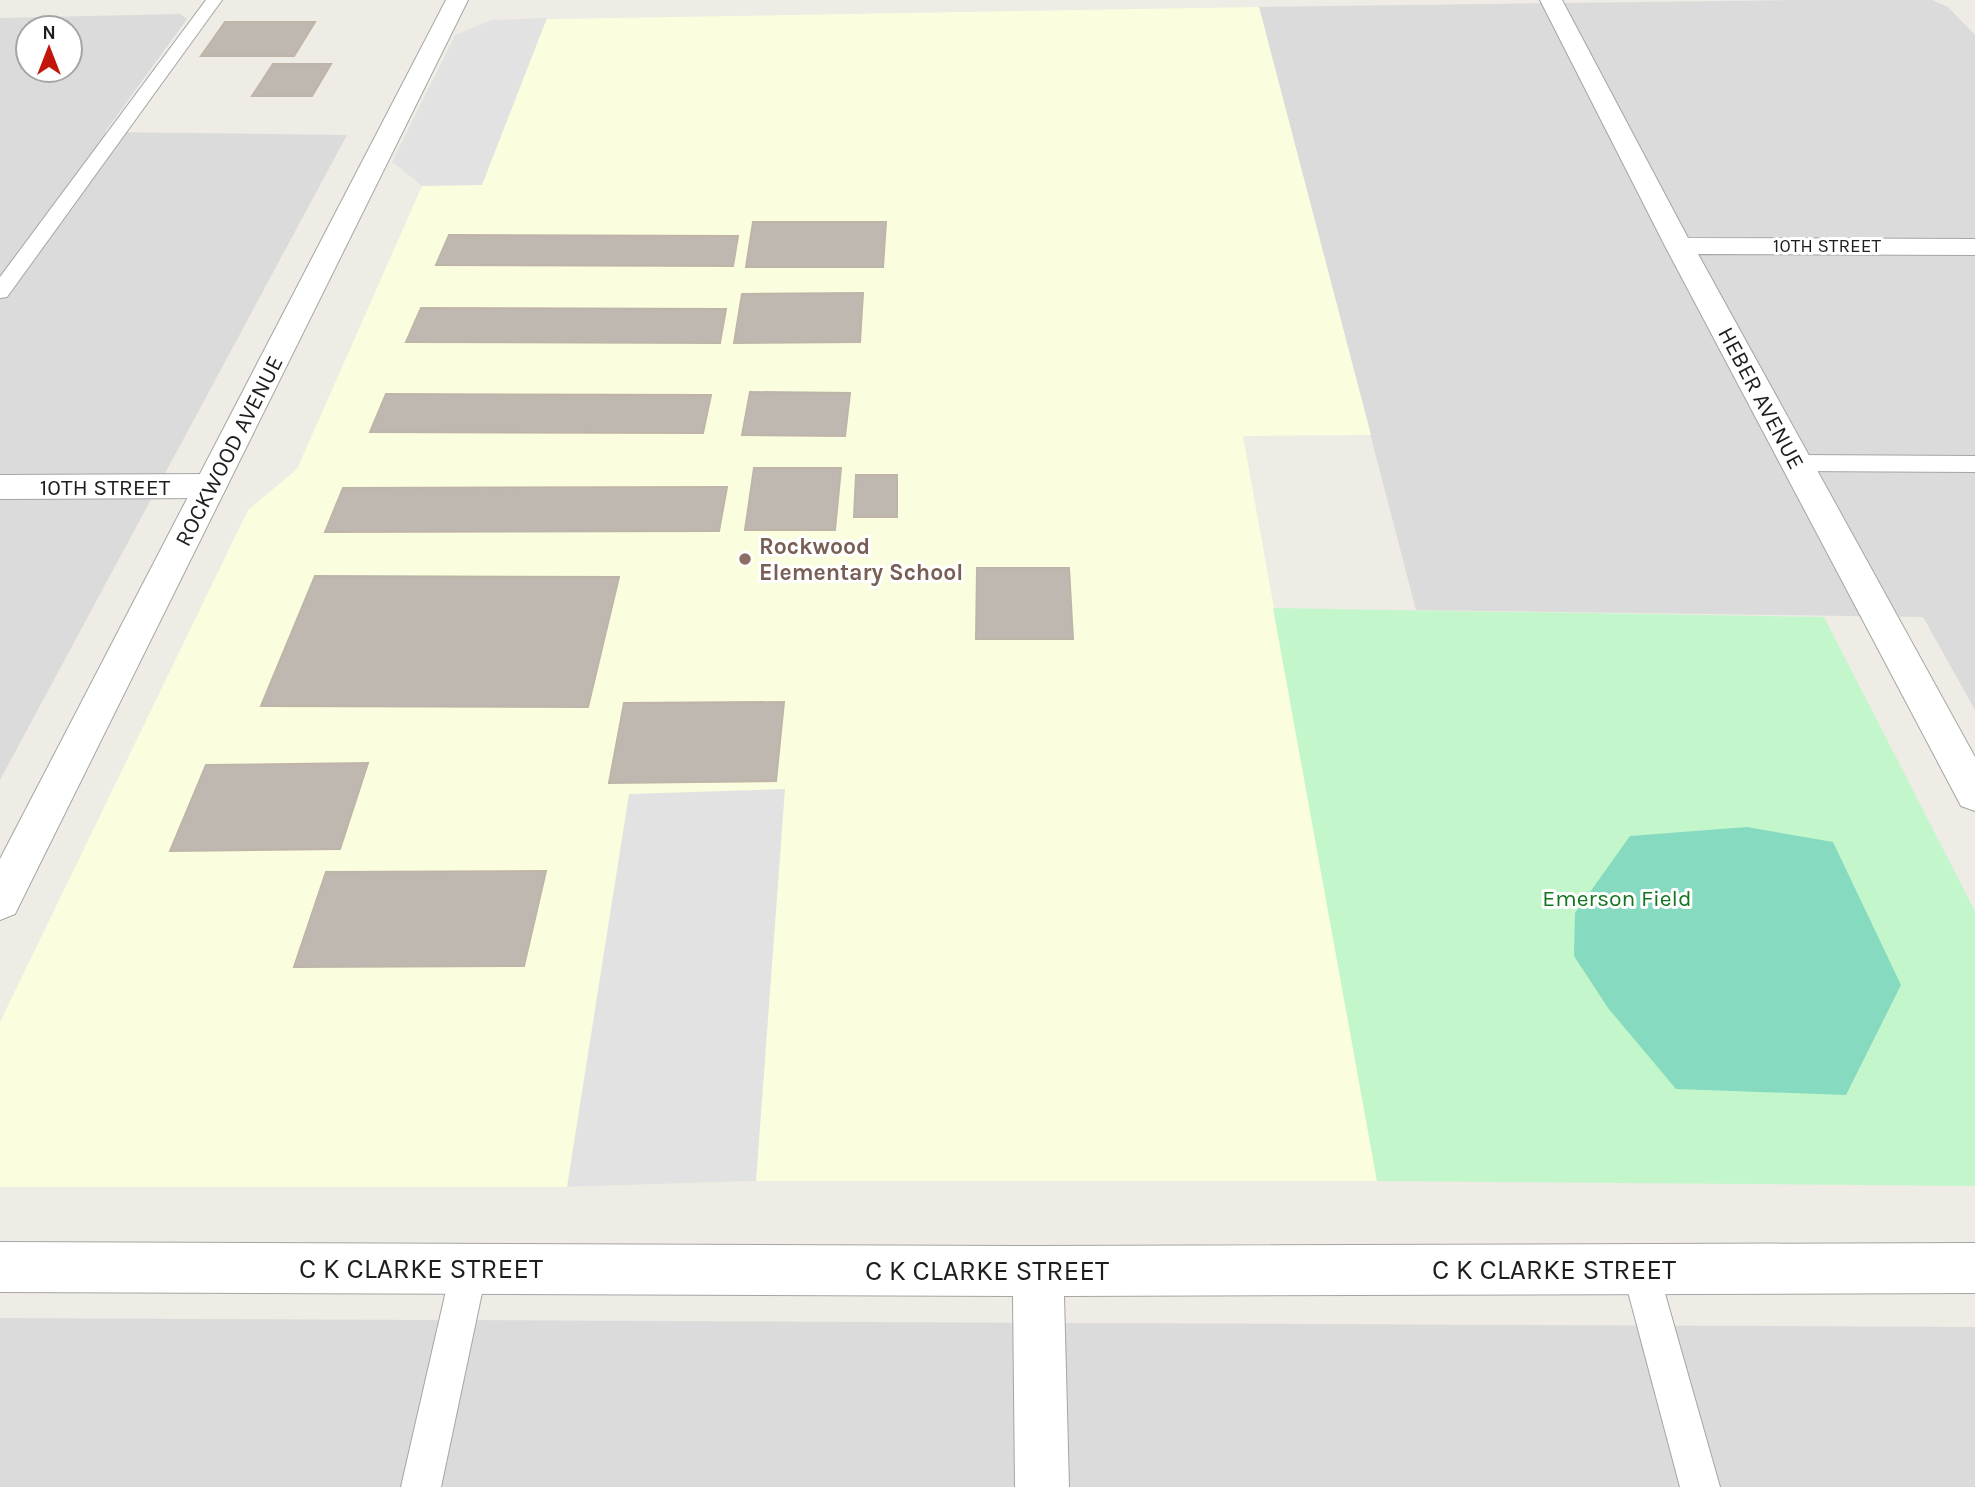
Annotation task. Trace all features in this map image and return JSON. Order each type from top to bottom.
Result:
[{"type":"street","name":"ROCKWOOD AVENUE","points":[[0,901],[457,0]]},
{"type":"street","name":"HEBER AVENUE","points":[[1551,0],[1679,246],[1971,779]]},
{"type":"street","name":"10TH STREET","points":[[1679,246],[1975,247]]},
{"type":"street","name":"10TH STREET","points":[[0,487],[211,486]]},
{"type":"street","name":"C K CLARKE STREET","points":[[0,1267],[1038,1271],[1975,1268]]},
{"type":"street","points":[[1038,1271],[1042,1487]]},
{"type":"lane","points":[[0,292],[214,0]]},
{"type":"lane","points":[[1797,463],[1975,464]]},
{"type":"lane","points":[[421,1487],[469,1269]]},
{"type":"lane","points":[[1640,1269],[1700,1487]]},
{"type":"shaded area","points":[[1932,0],[1948,7],[1975,35],[1975,710],[1923,617],[1416,610],[1259,7]]},
{"type":"shaded area","name":"Rockwood Elementary School","points":[[1259,7],[1371,435],[1243,436],[1377,1181],[756,1181],[567,1187],[0,1187],[0,1022],[248,510],[297,469],[422,186],[392,162],[455,35],[491,20]]},
{"type":"shaded area","points":[[180,14],[187,19],[105,132],[347,135],[0,780],[0,18],[14,18],[14,84],[84,84],[84,16]]},
{"type":"shaded area","points":[[547,18],[482,185],[422,186],[392,162],[455,35],[491,20]]},
{"type":"shaded area","points":[[785,789],[756,1181],[567,1187],[629,794]]},
{"type":"shaded area","points":[[0,1318],[1975,1327],[1975,1487],[0,1487]]},
{"type":"green space","name":"Emerson Field","points":[[1273,608],[1824,617],[1975,911],[1975,1186],[1377,1181]]},
{"type":"green space","points":[[1747,827],[1833,842],[1901,985],[1846,1095],[1676,1089],[1608,1008],[1574,956],[1575,913],[1630,836]]},
{"type":"building","points":[[225,22],[315,22],[294,56],[201,56]]},
{"type":"building","points":[[273,64],[331,64],[312,96],[252,96]]},
{"type":"building","points":[[753,222],[886,222],[883,267],[746,267]]},
{"type":"building","points":[[449,235],[738,236],[733,266],[436,265]]},
{"type":"building","points":[[863,293],[860,342],[734,343],[742,294]]},
{"type":"building","points":[[421,308],[726,309],[720,343],[406,342]]},
{"type":"building","points":[[750,392],[850,393],[845,436],[742,435]]},
{"type":"building","points":[[386,394],[711,395],[703,433],[370,432]]},
{"type":"building","points":[[754,468],[841,468],[835,530],[745,530]]},
{"type":"building","points":[[856,475],[897,475],[897,517],[854,517]]},
{"type":"building","points":[[727,487],[719,531],[325,532],[343,488]]},
{"type":"building","points":[[977,568],[1069,568],[1073,639],[976,639]]},
{"type":"building","points":[[315,576],[619,577],[588,707],[261,706]]},
{"type":"building","points":[[784,702],[776,781],[609,783],[624,703]]},
{"type":"building","points":[[368,763],[340,849],[170,851],[206,765]]},
{"type":"building","points":[[546,871],[524,966],[294,967],[326,872]]},
{"type":"place","name":"Rockwood Elementary School","points":[[745,559]]}]
